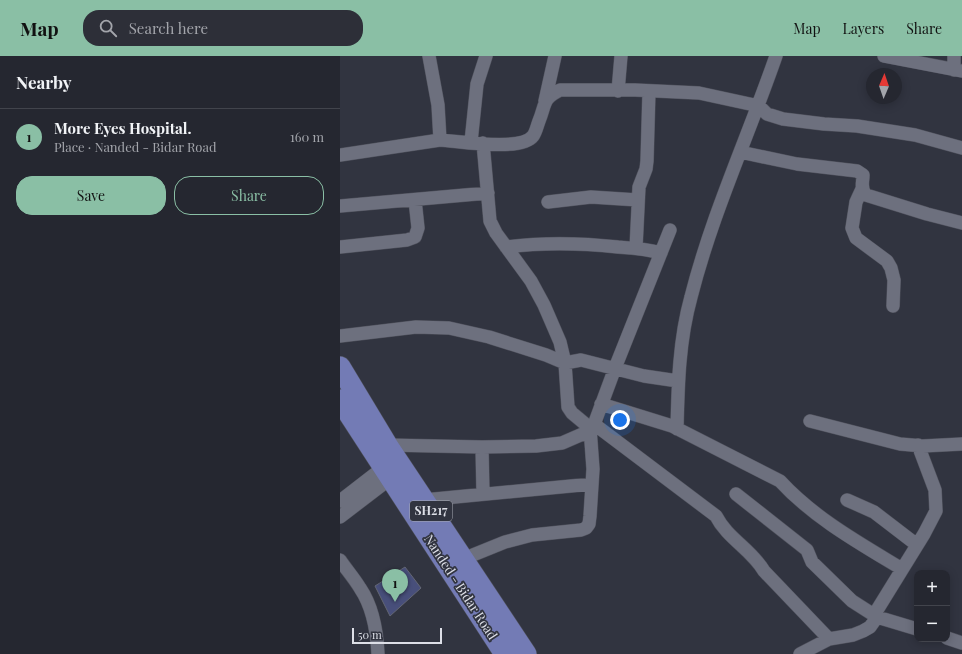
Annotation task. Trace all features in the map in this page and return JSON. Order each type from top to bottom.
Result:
[{"type":"main road","name":"Nanded - Bidar Road","points":[[340,367],[387,445],[526,654]]},
{"type":"main road","name":"Nanded - Bidar Road","points":[[340,400],[505,654]]},
{"type":"street","points":[[429,56],[438,105],[440,140]]},
{"type":"street","points":[[486,56],[477,84],[477,143],[488,193],[490,221],[496,233],[531,281],[544,305],[560,342],[565,363],[568,408],[572,413],[652,466],[716,516],[721,526],[759,561],[764,571],[829,639]]},
{"type":"street","points":[[340,155],[440,140],[511,144],[526,141],[534,136],[545,101],[555,56]]},
{"type":"street","points":[[618,91],[621,56]]},
{"type":"street","points":[[677,430],[678,381],[681,350],[690,298],[710,231],[759,106],[776,56]]},
{"type":"street","points":[[885,56],[958,71],[954,56]]},
{"type":"street","points":[[545,101],[560,90],[699,93],[759,106],[767,114],[783,119],[857,126],[907,134],[962,148]]},
{"type":"street","points":[[636,248],[639,187],[646,169],[647,161],[649,91]]},
{"type":"street","points":[[740,152],[797,164],[857,172],[862,175],[862,189],[856,202],[852,228],[856,238],[887,261],[891,268],[894,280],[893,306]]},
{"type":"street","points":[[862,189],[863,192],[870,197],[962,223]]},
{"type":"street","points":[[340,206],[488,193]]},
{"type":"street","points":[[548,202],[591,197],[638,200]]},
{"type":"street","points":[[340,247],[407,240],[415,237],[418,228],[414,200]]},
{"type":"street","points":[[387,445],[482,447],[536,446],[562,443],[585,433],[592,426],[670,230]]},
{"type":"street","points":[[506,247],[567,243],[636,248],[661,253]]},
{"type":"street","points":[[340,336],[416,327],[449,328],[489,337],[546,355],[565,363],[581,360],[644,376],[678,381]]},
{"type":"street","points":[[601,404],[672,426],[677,430],[721,450],[780,481],[817,516],[902,569]]},
{"type":"street","points":[[810,420],[900,444],[962,444]]},
{"type":"street","points":[[463,559],[505,542],[532,535],[581,530],[586,528],[589,524],[590,516],[593,469],[592,426]]},
{"type":"street","points":[[800,654],[829,639],[853,635],[870,627],[902,569],[929,526],[936,511],[935,490],[918,445]]},
{"type":"street","points":[[482,447],[483,494]]},
{"type":"street","points":[[340,501],[388,473]]},
{"type":"street","points":[[340,517],[388,473]]},
{"type":"street","points":[[424,500],[592,484]]},
{"type":"street","points":[[736,494],[807,550],[812,562],[852,601],[876,616],[914,628]]},
{"type":"street","points":[[847,500],[874,512],[917,544]]},
{"type":"street","points":[[340,560],[362,589],[372,613],[376,631],[378,654]]},
{"type":"street","points":[[950,639],[962,642]]},
{"type":"building","points":[[405,567],[421,588],[390,616],[375,586]]},
{"type":"place","name":"More Eyes Hospital.","points":[[395,602]]}]
